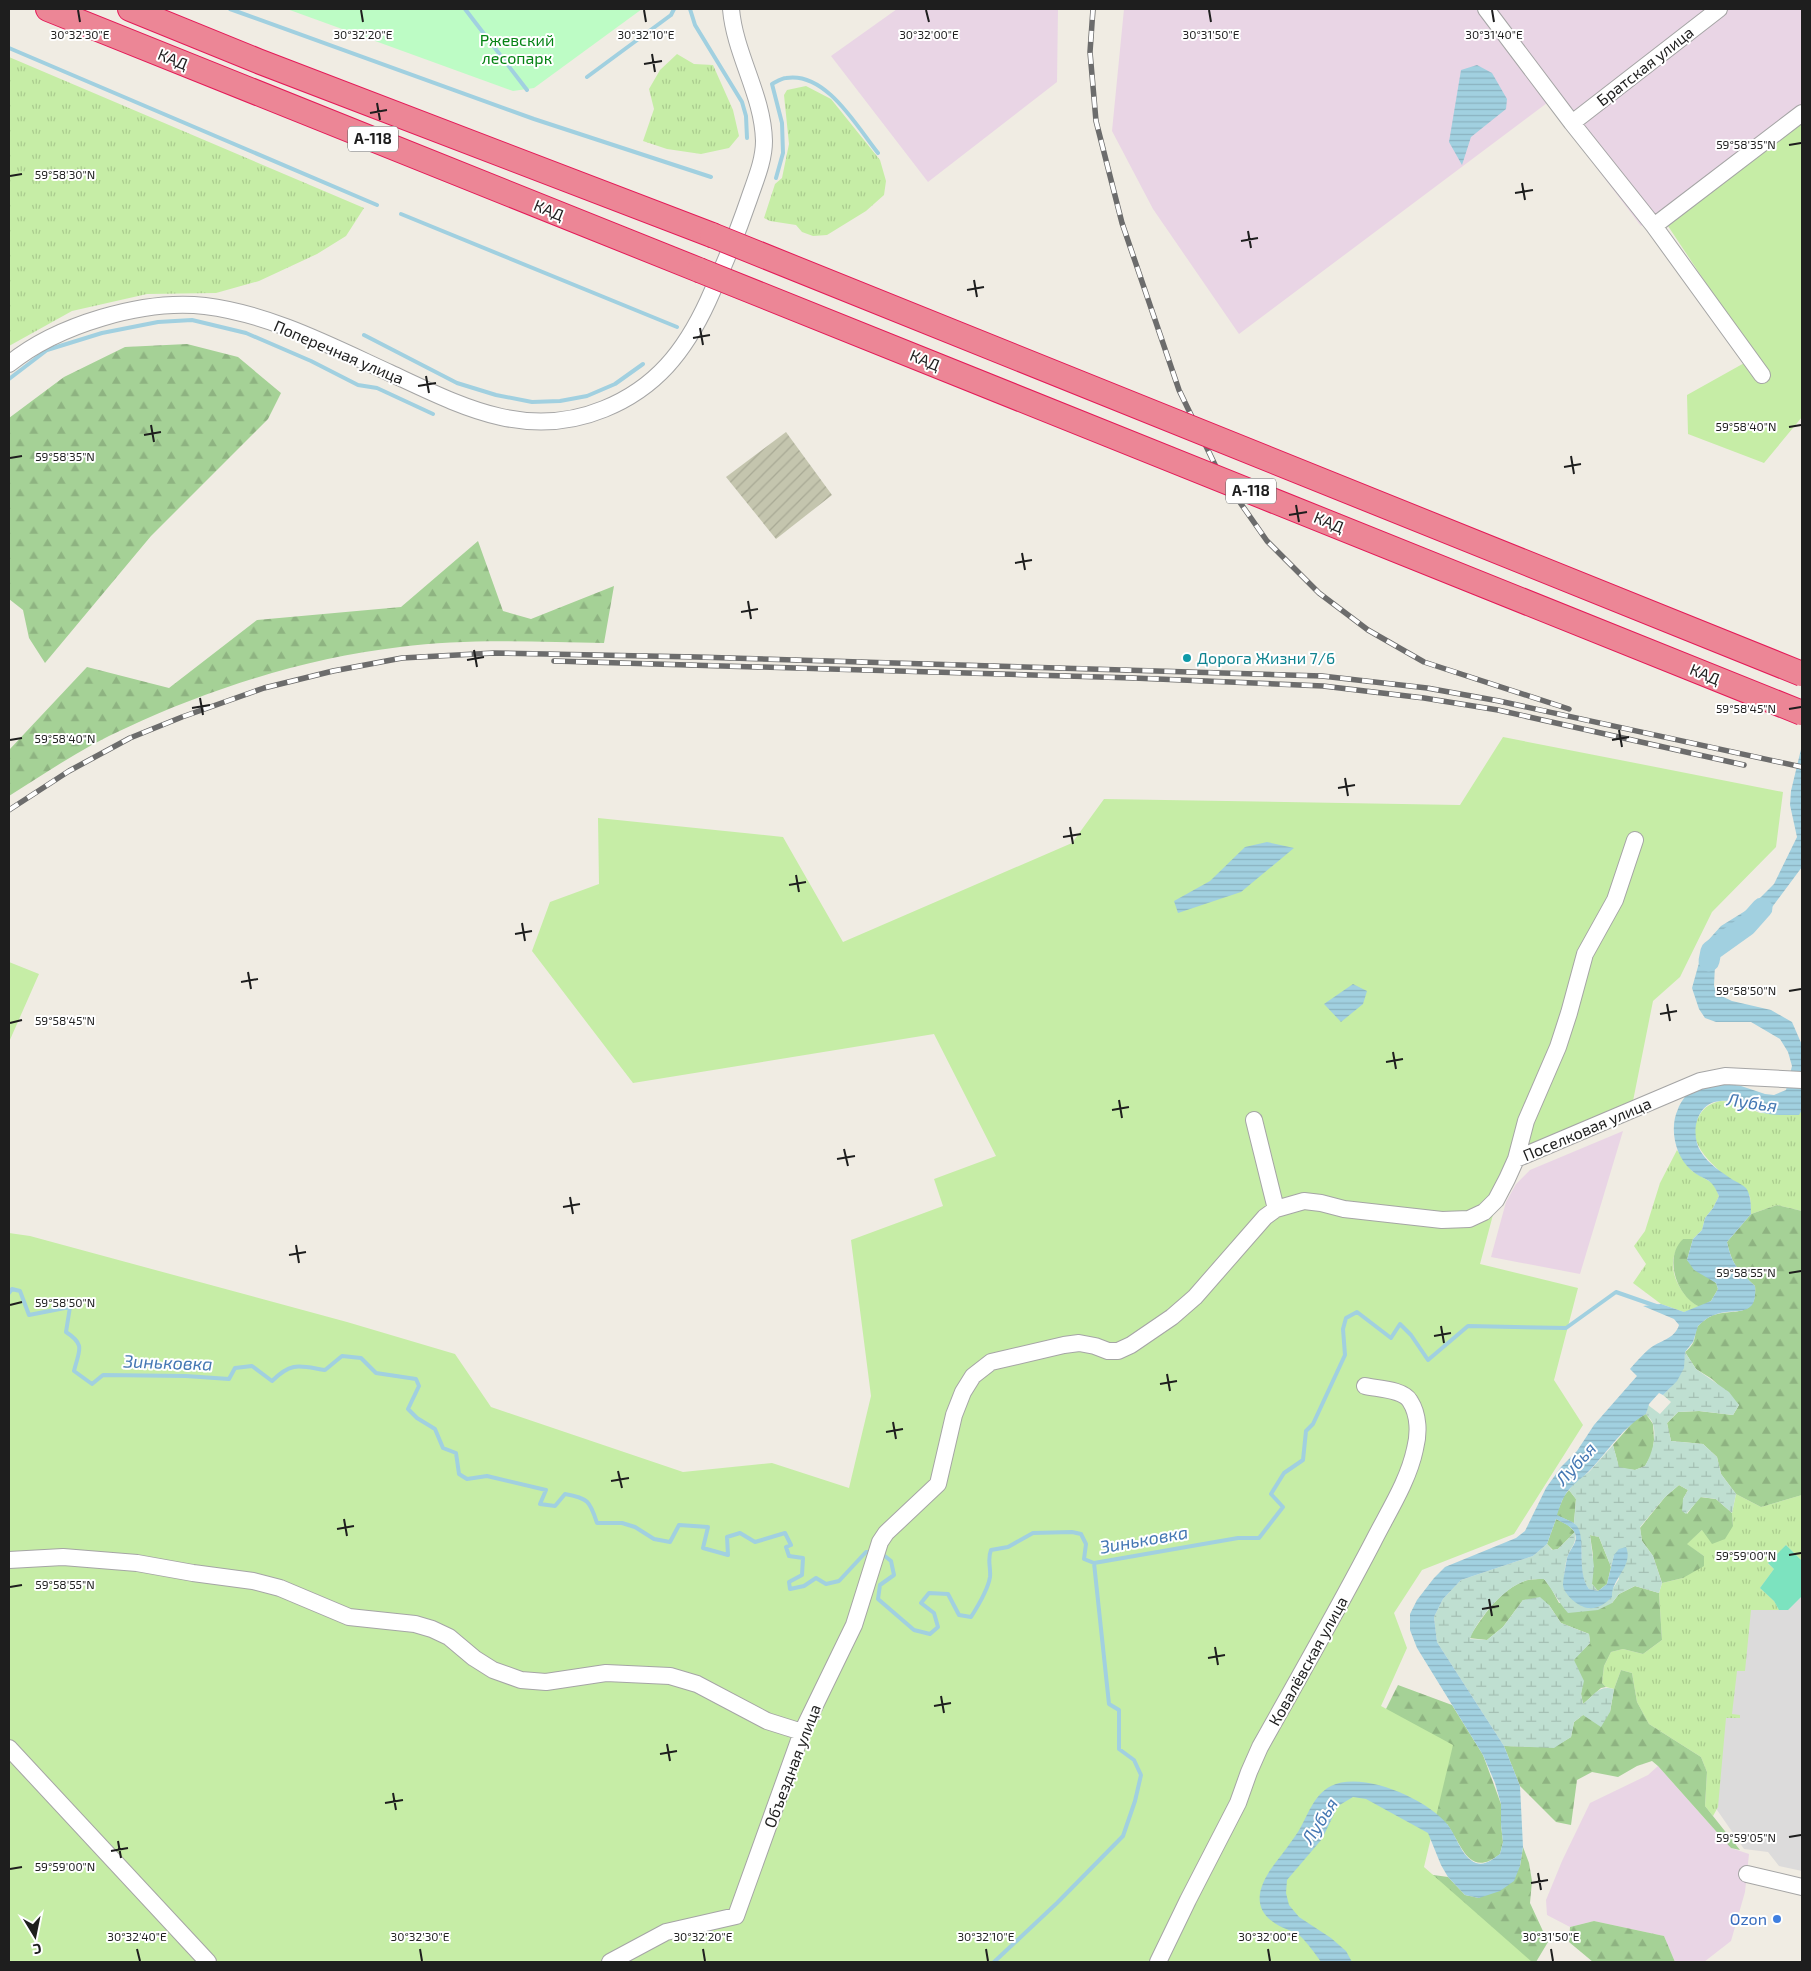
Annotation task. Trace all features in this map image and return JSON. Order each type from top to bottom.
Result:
[{"type":"highway","name":"КАД","points":[[48,9],[1802,713]]},
{"type":"highway","name":"КАД","points":[[130,9],[258,61],[712,235],[1802,674]]},
{"type":"street","name":"Поперечная улица","points":[[9,364],[57,334],[102,318],[154,308],[188,305],[205,306],[253,317],[307,336],[471,410],[506,420],[548,422],[571,419],[589,415],[613,406],[634,395],[654,379],[679,353],[691,334],[730,252],[761,165],[764,145],[763,124],[758,100],[742,60],[732,25],[731,9]]},
{"type":"street","points":[[1486,9],[1572,123],[1654,226],[1762,376]]},
{"type":"street","name":"Братская улица","points":[[1572,123],[1719,9]]},
{"type":"street","points":[[1654,226],[1802,112]]},
{"type":"street","points":[[1516,1159],[1526,1121],[1558,1047],[1570,1013],[1585,954],[1615,900],[1634,840]]},
{"type":"street","name":"Поселковая улица","points":[[1276,1209],[1304,1200],[1344,1210],[1442,1220],[1469,1219],[1484,1212],[1496,1200],[1508,1179],[1516,1159],[1700,1081],[1725,1076],[1802,1080]]},
{"type":"street","points":[[1254,1120],[1276,1209]]},
{"type":"street","name":"Объездная улица","points":[[610,1962],[666,1932],[736,1916],[802,1732],[854,1625],[880,1542],[886,1533],[938,1484],[954,1415],[963,1392],[973,1376],[991,1362],[1064,1345],[1079,1343],[1108,1351],[1118,1351],[1130,1345],[1172,1317],[1195,1297],[1253,1230],[1265,1217],[1276,1209]]},
{"type":"street","name":"Ковалёвская улица","points":[[1158,1962],[1238,1803],[1260,1748],[1359,1570],[1400,1491],[1415,1451],[1417,1440],[1416,1419],[1410,1400],[1393,1392],[1365,1386]]},
{"type":"street","points":[[9,1560],[63,1556],[128,1562],[253,1581],[280,1588],[349,1617],[416,1624],[432,1629],[449,1637],[474,1658],[493,1670],[521,1680],[546,1682],[606,1673],[670,1676],[697,1684],[767,1721],[802,1732]]},
{"type":"street","points":[[9,1748],[208,1962]]},
{"type":"street","points":[[1746,1874],[1802,1887]]},
{"type":"shaded area","points":[[897,9],[1058,9],[1057,82],[928,182],[831,56]]},
{"type":"shaded area","points":[[1124,9],[1802,9],[1802,104],[1641,226],[1547,103],[1239,334],[1153,209],[1112,131]]},
{"type":"shaded area","points":[[786,432],[832,495],[776,539],[726,477]]},
{"type":"shaded area","points":[[1623,1131],[1580,1274],[1491,1257],[1506,1202],[1516,1184],[1530,1170]]},
{"type":"shaded area","points":[[1802,1517],[1802,1871],[1779,1866],[1768,1852],[1744,1849],[1715,1807],[1729,1596]]},
{"type":"shaded area","points":[[1658,1766],[1731,1848],[1749,1854],[1745,1892],[1731,1941],[1704,1962],[1675,1962],[1664,1936],[1594,1921],[1570,1927],[1547,1915],[1546,1900],[1562,1861],[1590,1803],[1648,1775]]},
{"type":"green space","name":"Ржевский лесопарк","points":[[287,9],[642,9],[534,88],[513,91]]},
{"type":"green space","points":[[677,54],[694,64],[713,65],[733,110],[739,136],[729,148],[701,154],[667,149],[643,141],[654,109],[649,89],[660,70]]},
{"type":"green space","points":[[9,57],[364,208],[346,236],[317,254],[259,281],[216,293],[147,294],[72,311],[9,346]]},
{"type":"green space","points":[[806,86],[831,99],[880,160],[886,181],[884,195],[866,211],[827,235],[813,236],[802,232],[796,225],[770,221],[764,218],[775,184],[782,178],[789,144],[784,95],[787,90]]},
{"type":"green space","points":[[1802,121],[1802,417],[1764,463],[1688,434],[1687,395],[1755,357],[1668,226]]},
{"type":"green space","points":[[187,344],[238,357],[281,393],[268,419],[151,536],[45,663],[29,638],[23,610],[9,599],[9,418],[64,377],[125,347]]},
{"type":"green space","points":[[478,541],[503,611],[531,619],[614,586],[604,643],[502,641],[425,644],[365,652],[295,667],[226,688],[159,713],[81,751],[9,796],[9,750],[87,667],[169,688],[257,620],[401,607]]},
{"type":"green space","points":[[1503,737],[1783,792],[1776,847],[1712,912],[1680,977],[1653,1001],[1633,1101],[1509,1154],[1480,1264],[1578,1288],[1554,1380],[1583,1425],[1514,1534],[1422,1570],[1394,1613],[1407,1648],[1381,1706],[1453,1745],[1424,1867],[1532,1962],[9,1962],[9,1233],[30,1236],[347,1322],[455,1354],[491,1407],[683,1472],[772,1463],[849,1488],[871,1396],[851,1240],[943,1206],[934,1179],[996,1156],[934,1034],[633,1083],[532,951],[550,902],[599,884],[598,818],[783,837],[843,942],[1072,843],[1104,799],[1460,805]]},
{"type":"green space","points":[[9,962],[39,974],[9,1042]]},
{"type":"green space","points":[[1720,1101],[1733,1102],[1760,1113],[1798,1115],[1802,1110],[1802,1211],[1777,1205],[1751,1214],[1750,1196],[1711,1163],[1703,1153],[1694,1131],[1697,1120],[1706,1108]]},
{"type":"green space","points":[[1677,1150],[1692,1171],[1714,1184],[1719,1196],[1705,1218],[1702,1230],[1693,1239],[1683,1239],[1675,1253],[1673,1268],[1678,1284],[1688,1298],[1700,1307],[1684,1312],[1661,1304],[1633,1283],[1646,1264],[1634,1246],[1645,1231],[1660,1183]]},
{"type":"green space","points":[[1777,1205],[1802,1211],[1802,1495],[1761,1507],[1736,1494],[1721,1474],[1717,1457],[1703,1444],[1671,1441],[1667,1423],[1678,1412],[1699,1411],[1733,1415],[1739,1405],[1712,1379],[1696,1369],[1685,1352],[1693,1343],[1698,1326],[1705,1320],[1722,1313],[1746,1309],[1751,1305],[1755,1298],[1755,1286],[1736,1267],[1727,1242],[1751,1214]]},
{"type":"green space","points":[[1683,1239],[1693,1239],[1687,1260],[1716,1283],[1718,1289],[1711,1301],[1700,1307],[1685,1295],[1675,1276],[1674,1256],[1677,1247]]},
{"type":"green space","points":[[1685,1352],[1696,1369],[1729,1392],[1739,1405],[1733,1415],[1699,1411],[1678,1412],[1667,1423],[1671,1441],[1703,1444],[1717,1457],[1721,1474],[1736,1494],[1732,1513],[1716,1499],[1701,1497],[1686,1514],[1682,1511],[1683,1499],[1688,1490],[1679,1485],[1665,1497],[1640,1527],[1642,1541],[1653,1556],[1662,1583],[1659,1593],[1635,1586],[1619,1594],[1612,1603],[1598,1610],[1568,1613],[1544,1579],[1534,1579],[1519,1583],[1493,1604],[1479,1622],[1470,1639],[1487,1640],[1503,1627],[1523,1600],[1540,1597],[1549,1605],[1561,1623],[1589,1634],[1590,1643],[1574,1660],[1584,1681],[1581,1694],[1583,1704],[1604,1688],[1614,1689],[1610,1712],[1601,1727],[1583,1715],[1574,1722],[1571,1737],[1554,1748],[1504,1746],[1437,1642],[1434,1617],[1443,1599],[1461,1580],[1533,1556],[1547,1544],[1552,1550],[1558,1549],[1575,1532],[1575,1541],[1568,1555],[1565,1569],[1567,1594],[1612,1590],[1619,1579],[1614,1555],[1611,1567],[1599,1537],[1590,1535],[1594,1567],[1592,1584],[1598,1591],[1589,1589],[1585,1581],[1582,1573],[1581,1538],[1574,1523],[1576,1499],[1569,1490],[1575,1482],[1589,1472],[1613,1445],[1619,1467],[1635,1470],[1645,1466],[1652,1451],[1654,1440],[1654,1429],[1646,1414],[1648,1405],[1660,1414],[1671,1402],[1663,1395],[1678,1376],[1683,1365]]},
{"type":"green space","points":[[1646,1414],[1653,1424],[1654,1440],[1652,1454],[1645,1466],[1635,1470],[1619,1468],[1613,1445],[1635,1420]]},
{"type":"green space","points":[[1679,1485],[1688,1490],[1683,1499],[1687,1514],[1700,1497],[1716,1499],[1732,1513],[1733,1526],[1725,1539],[1712,1544],[1702,1530],[1687,1544],[1704,1556],[1704,1566],[1683,1578],[1662,1583],[1653,1556],[1642,1541],[1640,1528],[1665,1497]]},
{"type":"green space","points":[[1569,1490],[1576,1499],[1574,1523],[1556,1515],[1564,1496]]},
{"type":"green space","points":[[1736,1494],[1761,1507],[1802,1495],[1802,1561],[1786,1545],[1768,1564],[1774,1569],[1760,1588],[1774,1601],[1779,1610],[1751,1610],[1745,1671],[1737,1671],[1732,1714],[1740,1715],[1740,1718],[1726,1718],[1718,1807],[1713,1816],[1705,1806],[1707,1772],[1701,1757],[1649,1724],[1637,1702],[1632,1673],[1621,1670],[1614,1689],[1606,1687],[1602,1683],[1604,1666],[1611,1652],[1623,1649],[1643,1654],[1662,1640],[1659,1593],[1662,1583],[1683,1578],[1704,1556],[1686,1544],[1702,1530],[1733,1526],[1732,1513]]},
{"type":"green space","points":[[1556,1519],[1568,1525],[1575,1532],[1558,1549],[1553,1550],[1547,1544]]},
{"type":"green space","points":[[1590,1535],[1599,1537],[1611,1567],[1607,1584],[1598,1591],[1592,1584],[1593,1555]]},
{"type":"green space","points":[[1786,1545],[1802,1561],[1802,1596],[1788,1610],[1779,1610],[1774,1601],[1760,1588],[1774,1569],[1768,1563]]},
{"type":"green space","points":[[1544,1579],[1559,1603],[1612,1603],[1619,1594],[1635,1586],[1659,1593],[1662,1640],[1643,1654],[1623,1649],[1611,1652],[1604,1666],[1602,1683],[1606,1687],[1601,1688],[1583,1704],[1581,1694],[1583,1681],[1573,1660],[1590,1643],[1589,1634],[1561,1623],[1549,1605],[1523,1600],[1503,1627],[1487,1640],[1469,1638],[1480,1621],[1501,1596],[1528,1580]]},
{"type":"green space","points":[[1621,1670],[1632,1673],[1637,1702],[1649,1724],[1701,1757],[1707,1772],[1705,1806],[1740,1850],[1731,1848],[1652,1761],[1637,1766],[1618,1777],[1592,1772],[1577,1780],[1571,1825],[1556,1822],[1520,1786],[1504,1746],[1554,1747],[1571,1737],[1574,1722],[1583,1715],[1610,1712],[1614,1689]]},
{"type":"green space","points":[[1398,1685],[1452,1705],[1483,1755],[1501,1804],[1503,1842],[1500,1854],[1489,1861],[1481,1863],[1474,1861],[1462,1849],[1447,1824],[1205,1894],[1369,1743]]},
{"type":"green space","points":[[1523,1847],[1529,1863],[1532,1881],[1530,1903],[1548,1942],[1536,1962],[1403,1962],[1419,1873],[1448,1877],[1465,1895],[1479,1898],[1520,1866]]},
{"type":"green space","points":[[1594,1921],[1664,1936],[1675,1962],[1593,1962],[1569,1942],[1570,1927]]},
{"type":"water","points":[[1477,65],[1492,73],[1507,99],[1506,109],[1471,137],[1462,165],[1449,142],[1461,70]]},
{"type":"water","points":[[1802,745],[1802,867],[1767,914],[1728,937],[1718,953],[1715,965],[1714,986],[1717,994],[1732,1001],[1771,1010],[1792,1022],[1802,1045],[1802,1110],[1799,1115],[1775,1115],[1735,1103],[1720,1101],[1705,1107],[1697,1121],[1696,1129],[1698,1145],[1704,1156],[1720,1171],[1745,1187],[1749,1194],[1751,1214],[1727,1242],[1736,1267],[1755,1286],[1753,1304],[1744,1310],[1712,1316],[1698,1326],[1693,1342],[1685,1352],[1684,1368],[1677,1381],[1663,1395],[1659,1393],[1649,1404],[1646,1414],[1623,1432],[1591,1469],[1569,1489],[1563,1499],[1557,1515],[1575,1524],[1579,1529],[1583,1572],[1589,1589],[1598,1591],[1607,1584],[1614,1555],[1619,1549],[1626,1547],[1628,1554],[1625,1566],[1615,1584],[1612,1597],[1607,1602],[1595,1608],[1588,1608],[1576,1603],[1566,1593],[1563,1585],[1567,1560],[1576,1537],[1571,1528],[1556,1519],[1547,1544],[1533,1556],[1461,1580],[1443,1599],[1434,1617],[1437,1642],[1504,1746],[1520,1786],[1523,1847],[1520,1866],[1514,1881],[1500,1891],[1479,1898],[1465,1895],[1448,1877],[1428,1833],[1366,1799],[1353,1797],[1338,1806],[1322,1839],[1287,1880],[1286,1893],[1289,1905],[1299,1917],[1331,1938],[1346,1951],[1352,1962],[1321,1962],[1300,1936],[1276,1924],[1268,1917],[1262,1910],[1260,1895],[1265,1878],[1298,1832],[1315,1800],[1331,1786],[1344,1782],[1359,1782],[1376,1784],[1393,1790],[1425,1805],[1438,1815],[1451,1829],[1463,1851],[1476,1863],[1483,1864],[1489,1862],[1500,1854],[1503,1842],[1501,1804],[1495,1783],[1483,1755],[1417,1648],[1410,1630],[1410,1614],[1417,1600],[1445,1567],[1516,1538],[1525,1531],[1546,1488],[1561,1467],[1577,1451],[1594,1425],[1637,1376],[1630,1369],[1649,1349],[1670,1337],[1677,1330],[1679,1325],[1674,1319],[1643,1306],[1661,1304],[1684,1312],[1711,1301],[1718,1289],[1716,1283],[1694,1270],[1687,1260],[1693,1239],[1702,1230],[1705,1218],[1719,1196],[1710,1182],[1696,1174],[1685,1164],[1677,1150],[1674,1133],[1675,1117],[1688,1092],[1724,1083],[1741,1086],[1765,1094],[1774,1095],[1786,1090],[1792,1066],[1788,1052],[1780,1039],[1751,1022],[1716,1022],[1705,1018],[1699,1009],[1692,988],[1704,945],[1721,926],[1750,908],[1774,884],[1797,837],[1790,805],[1791,791]]},
{"type":"water","points":[[1267,842],[1294,848],[1241,892],[1178,913],[1174,901],[1210,881],[1245,847]]},
{"type":"water","points":[[1353,984],[1367,991],[1363,1004],[1341,1022],[1324,1004]]},
{"type":"waterway","points":[[230,9],[534,119],[711,177]]},
{"type":"waterway","points":[[465,9],[527,90]]},
{"type":"waterway","points":[[587,77],[671,15],[674,9]]},
{"type":"waterway","points":[[690,9],[695,25],[742,102],[746,116],[747,138]]},
{"type":"waterway","points":[[9,48],[377,205]]},
{"type":"waterway","points":[[776,178],[783,153],[782,123],[772,84],[784,78],[801,78],[814,83],[827,92],[850,116],[878,153]]},
{"type":"waterway","points":[[401,214],[677,327]]},
{"type":"waterway","points":[[9,379],[47,350],[102,333],[158,322],[192,320],[246,333],[311,361],[358,385],[377,388],[433,414]]},
{"type":"waterway","points":[[364,335],[457,383],[496,395],[532,402],[560,401],[587,396],[615,384],[643,364]]},
{"type":"waterway","name":"Лубья","points":[[1709,961],[1711,951],[1746,926],[1762,908]]},
{"type":"waterway","name":"Зиньковка","points":[[9,1293],[12,1289],[20,1291],[29,1315],[70,1307],[66,1332],[79,1345],[79,1353],[74,1371],[92,1384],[103,1375],[186,1376],[229,1379],[235,1368],[252,1366],[272,1381],[285,1370],[297,1366],[325,1370],[342,1356],[361,1358],[376,1373],[416,1379],[419,1386],[408,1409],[417,1418],[435,1429],[443,1448],[456,1453],[459,1474],[467,1479],[487,1476],[546,1490],[540,1504],[555,1506],[565,1494],[579,1497],[590,1505],[597,1523],[622,1523],[635,1527],[654,1539],[670,1542],[679,1525],[708,1527],[703,1548],[728,1555],[727,1537],[740,1533],[755,1542],[785,1533],[791,1545],[786,1547],[789,1556],[803,1558],[802,1575],[789,1582],[790,1589],[804,1586],[816,1578],[826,1584],[839,1581],[866,1552],[872,1552]]},
{"type":"waterway","name":"Зиньковка","points":[[881,1553],[891,1561],[894,1575],[880,1585],[878,1599],[914,1630],[930,1634],[938,1627],[934,1613],[921,1603],[929,1593],[948,1594],[959,1615],[971,1617],[989,1582],[989,1557],[991,1550],[1008,1547],[1033,1533],[1072,1532],[1081,1534],[1086,1544],[1084,1559],[1094,1563],[1238,1538],[1259,1538],[1283,1507],[1271,1494],[1284,1473],[1303,1460],[1306,1431],[1313,1424],[1345,1355],[1343,1329],[1346,1318],[1357,1312],[1391,1338],[1400,1324],[1411,1335],[1428,1360],[1468,1326],[1566,1328],[1616,1292],[1659,1307]]},
{"type":"waterway","points":[[994,1962],[1057,1903],[1123,1836],[1135,1801],[1141,1775],[1134,1760],[1119,1749],[1119,1710],[1109,1704],[1094,1563]]},
{"type":"railway","points":[[1093,9],[1090,52],[1096,121],[1122,223],[1179,390],[1218,471],[1267,541],[1319,593],[1368,630],[1424,662],[1569,709]]},
{"type":"railway","points":[[9,810],[69,771],[130,738],[264,688],[333,671],[402,658],[494,653],[697,657],[1322,676],[1427,688],[1499,701],[1802,767]]},
{"type":"railway","points":[[554,661],[1133,678],[1323,686],[1424,698],[1498,710],[1744,765]]},
{"type":"place","name":"Дорога Жизни 7/6","points":[[1187,658]]},
{"type":"place","name":"Ozon","points":[[1777,1919]]}]
